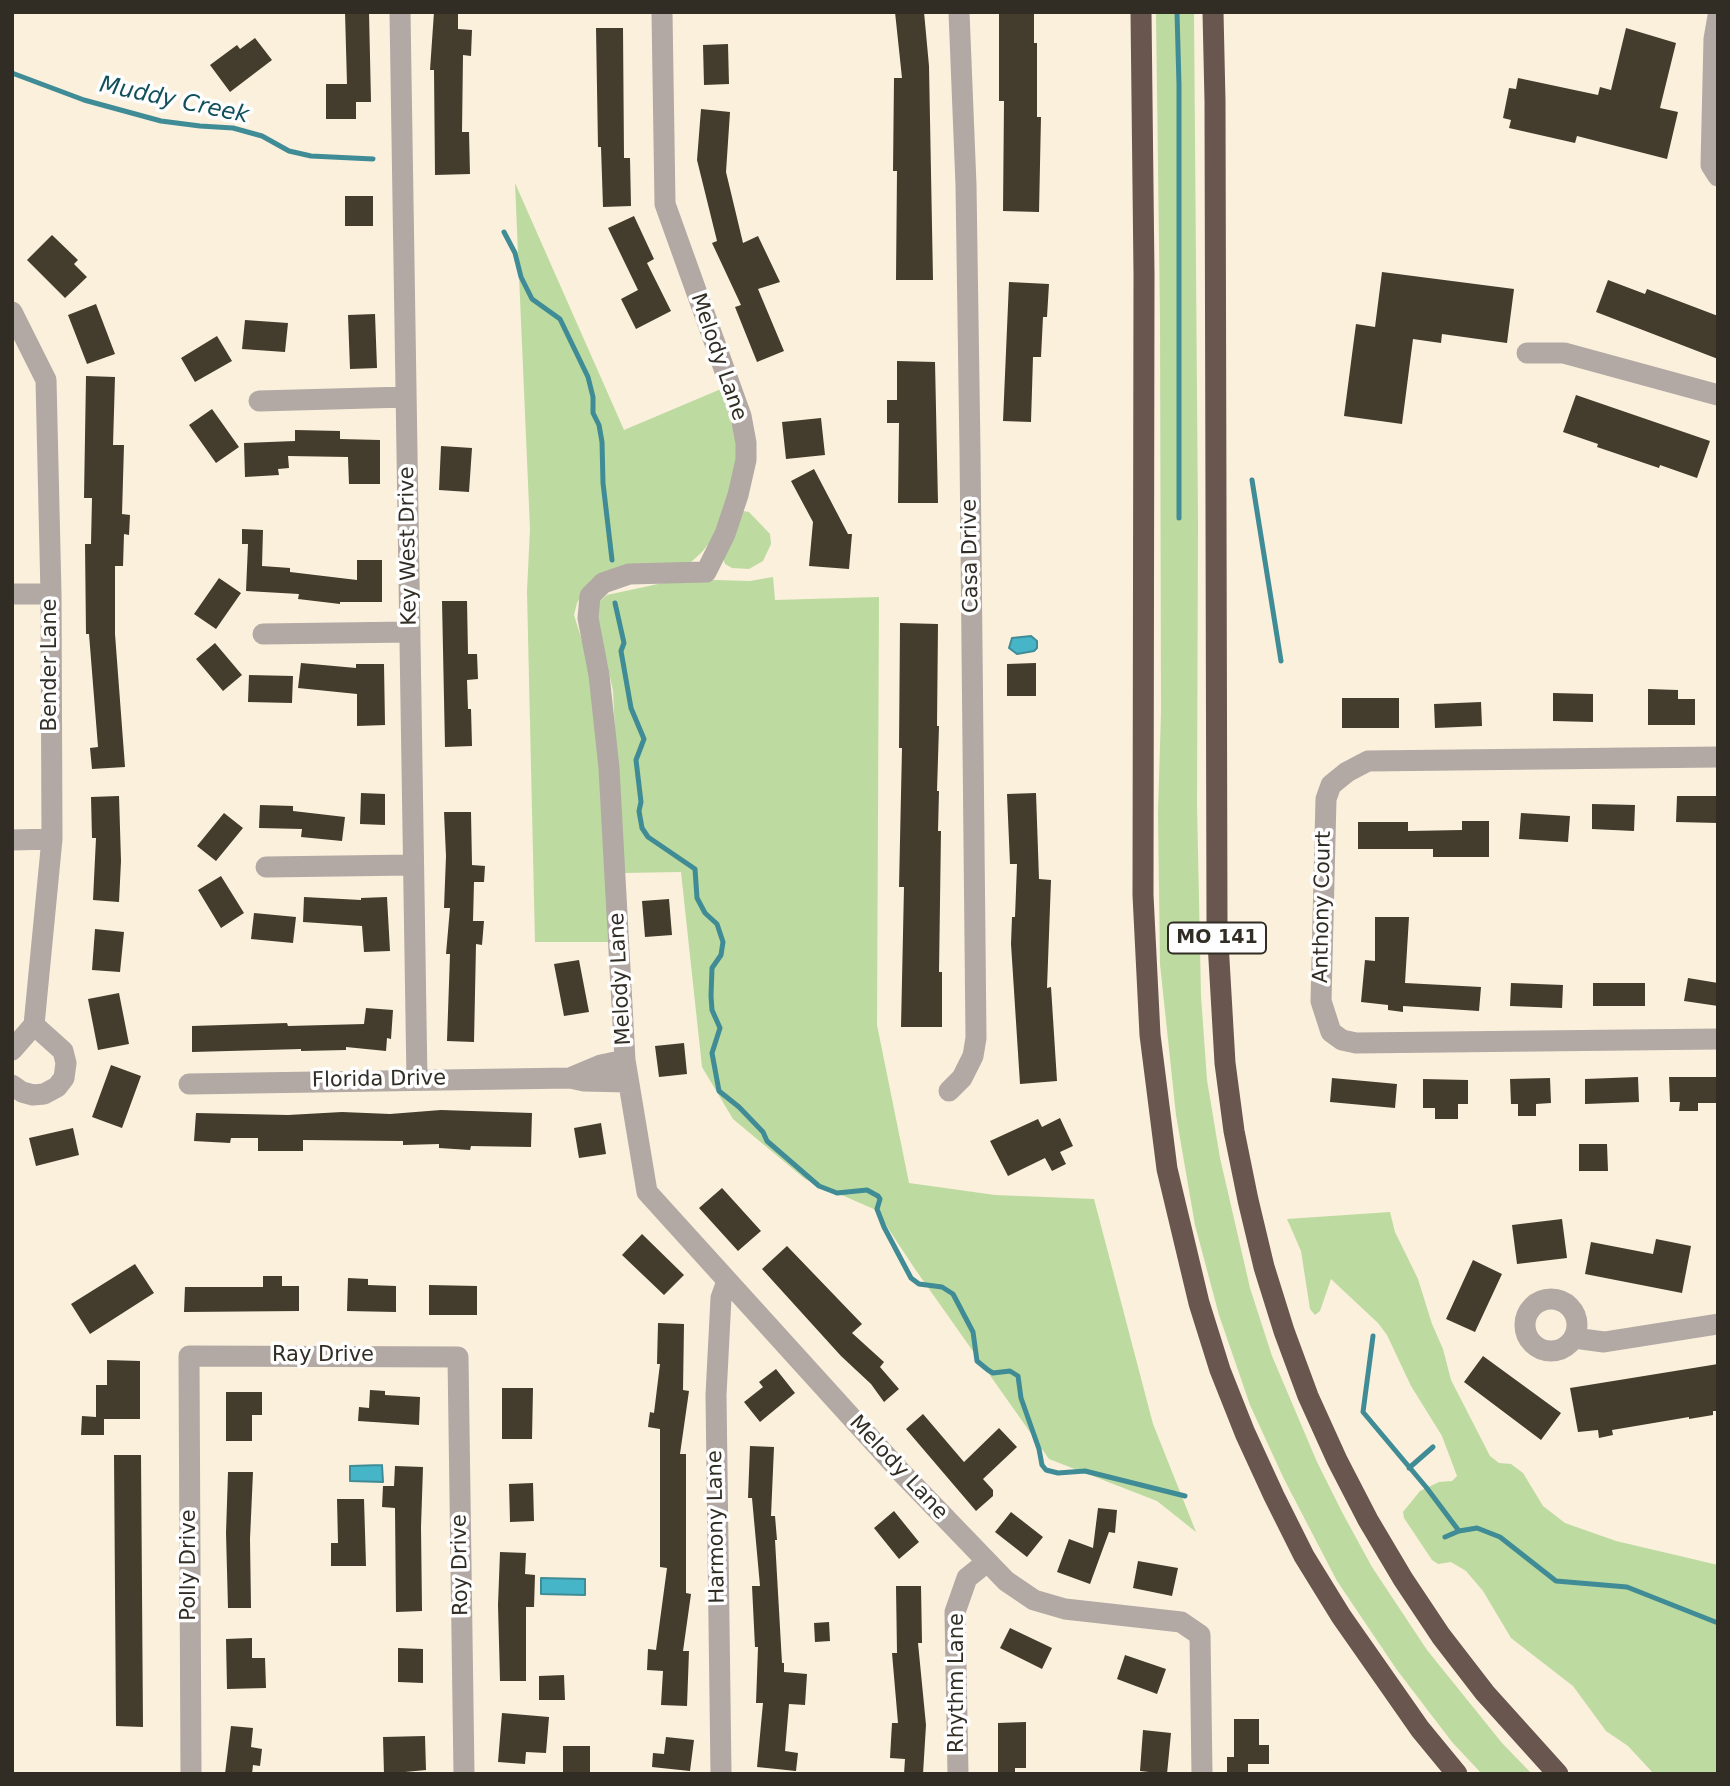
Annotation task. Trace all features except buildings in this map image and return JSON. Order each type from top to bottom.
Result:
[{"type":"highway","name":"MO 141","points":[[1141,12],[1144,274],[1143,895],[1150,1035],[1167,1169],[1184,1247],[1216,1356],[1245,1433],[1273,1496],[1304,1556],[1340,1616],[1420,1729],[1458,1774]]},
{"type":"highway","name":"MO 141","points":[[1213,12],[1216,155],[1217,925],[1225,1063],[1242,1172],[1264,1267],[1284,1331],[1336,1460],[1403,1579],[1441,1636],[1485,1693],[1558,1774]]},
{"type":"street","name":"Key West Drive","points":[[400,12],[417,1080]]},
{"type":"street","name":"Melody Lane","points":[[662,12],[665,204],[741,416],[746,460],[725,534],[706,572],[629,574],[603,583],[590,596],[588,618],[599,675],[609,768],[625,1060],[647,1192],[900,1471],[1006,1581],[1034,1600],[1065,1609],[1181,1622],[1200,1634],[1202,1774]]},
{"type":"street","name":"Casa Drive","points":[[949,1091],[962,1078],[973,1056],[976,1038],[966,185],[959,12]]},
{"type":"street","points":[[1718,16],[1714,39],[1711,165],[1718,176]]},
{"type":"street","name":"Bender Lane","points":[[12,312],[46,380],[51,594],[52,839],[34,1024]]},
{"type":"street","points":[[1527,353],[1564,353],[1718,394]]},
{"type":"street","points":[[259,401],[406,397]]},
{"type":"street","points":[[12,594],[51,594]]},
{"type":"street","points":[[263,634],[410,632]]},
{"type":"street","name":"Anthony Court","points":[[1718,757],[1368,761],[1347,772],[1331,785],[1326,799],[1321,1001],[1331,1032],[1342,1040],[1356,1043],[1718,1039]]},
{"type":"street","points":[[12,839],[52,839]]},
{"type":"street","points":[[266,867],[412,865]]},
{"type":"street","points":[[12,1050],[34,1024],[63,1051],[66,1063],[64,1077],[57,1087],[44,1094],[22,1092],[12,1084]]},
{"type":"street","name":"Florida Drive","points":[[570,1078],[601,1065],[625,1060]]},
{"type":"street","name":"Florida Drive","points":[[189,1084],[570,1078],[628,1082]]},
{"type":"street","name":"Harmony Lane","points":[[721,1774],[716,1395],[721,1298],[727,1281]]},
{"type":"street","points":[[1574,1338],[1604,1342],[1718,1324]]},
{"type":"street","name":"Ray Drive","points":[[189,1356],[458,1357]]},
{"type":"street","name":"Polly Drive","points":[[189,1356],[191,1774]]},
{"type":"street","name":"Roy Drive","points":[[458,1357],[464,1774]]},
{"type":"street","name":"Rhythm Lane","points":[[958,1774],[955,1612],[967,1578],[987,1562]]},
{"type":"green space","points":[[1156,12],[1194,12],[1197,804],[1201,996],[1207,1080],[1220,1158],[1250,1288],[1272,1356],[1317,1462],[1343,1514],[1372,1567],[1427,1650],[1502,1743],[1532,1774],[1482,1774],[1452,1742],[1397,1670],[1337,1581],[1284,1479],[1250,1405],[1219,1315],[1195,1225],[1176,1115],[1160,964],[1160,319]]},
{"type":"green space","points":[[515,183],[624,430],[721,389],[736,437],[738,460],[734,490],[711,541],[701,553],[691,562],[611,573],[591,580],[577,603],[574,615],[601,702],[608,942],[535,942],[527,591],[530,529]]},
{"type":"green space","points":[[743,511],[749,512],[770,534],[771,544],[763,561],[749,569],[732,568],[725,564],[723,558]]},
{"type":"green space","points":[[773,577],[775,600],[879,597],[877,1025],[909,1183],[995,1195],[1094,1199],[1153,1424],[1196,1532],[1157,1501],[1049,1459],[876,1210],[805,1179],[733,1119],[702,1067],[681,872],[622,873],[613,691],[596,611],[599,602],[607,595],[681,579],[750,581]]},
{"type":"green space","points":[[1390,1212],[1395,1232],[1418,1279],[1451,1380],[1490,1456],[1499,1463],[1511,1464],[1523,1473],[1543,1506],[1565,1523],[1616,1541],[1718,1565],[1718,1774],[1654,1774],[1628,1746],[1606,1731],[1573,1686],[1511,1638],[1483,1591],[1466,1571],[1451,1562],[1438,1564],[1432,1560],[1404,1518],[1403,1512],[1420,1491],[1439,1482],[1452,1481],[1457,1476],[1442,1436],[1411,1386],[1387,1335],[1378,1323],[1331,1279],[1320,1311],[1315,1315],[1310,1309],[1301,1251],[1287,1219]]},
{"type":"water","points":[[1031,636],[1037,641],[1034,651],[1017,654],[1009,648],[1012,638]]},
{"type":"water","points":[[382,1465],[383,1482],[350,1481],[350,1466]]},
{"type":"water","points":[[541,1578],[585,1579],[585,1595],[541,1594]]},
{"type":"waterway","points":[[1177,12],[1179,518]]},
{"type":"waterway","name":"Muddy Creek","points":[[12,73],[84,100],[161,121],[233,128],[262,136],[289,151],[311,156],[373,159]]},
{"type":"waterway","name":"Muddy Creek","points":[[504,232],[532,299],[560,319],[588,377],[593,397],[593,413],[599,425],[602,442],[603,483],[612,560]]},
{"type":"waterway","points":[[1252,480],[1281,661]]},
{"type":"waterway","name":"Muddy Creek","points":[[615,603],[624,643],[621,651],[631,708],[644,739],[636,760],[642,828],[648,837],[695,869],[697,898],[705,913],[717,924],[723,942],[721,955],[712,968],[711,996],[712,1010],[720,1028],[712,1053],[719,1091],[739,1107],[763,1132],[767,1141],[819,1186],[837,1193],[867,1190],[878,1196],[880,1199],[877,1209],[884,1227],[911,1278],[919,1284],[942,1287],[953,1294],[973,1332],[977,1361],[993,1373],[1010,1371],[1018,1376],[1021,1398],[1042,1465],[1046,1470],[1058,1473],[1085,1471],[1185,1496]]},
{"type":"waterway","points":[[1373,1336],[1363,1412],[1459,1531]]},
{"type":"waterway","points":[[1409,1468],[1433,1447]]},
{"type":"waterway","name":"Muddy Creek","points":[[1445,1537],[1477,1528],[1500,1537],[1556,1581],[1627,1587],[1718,1623]]}]
